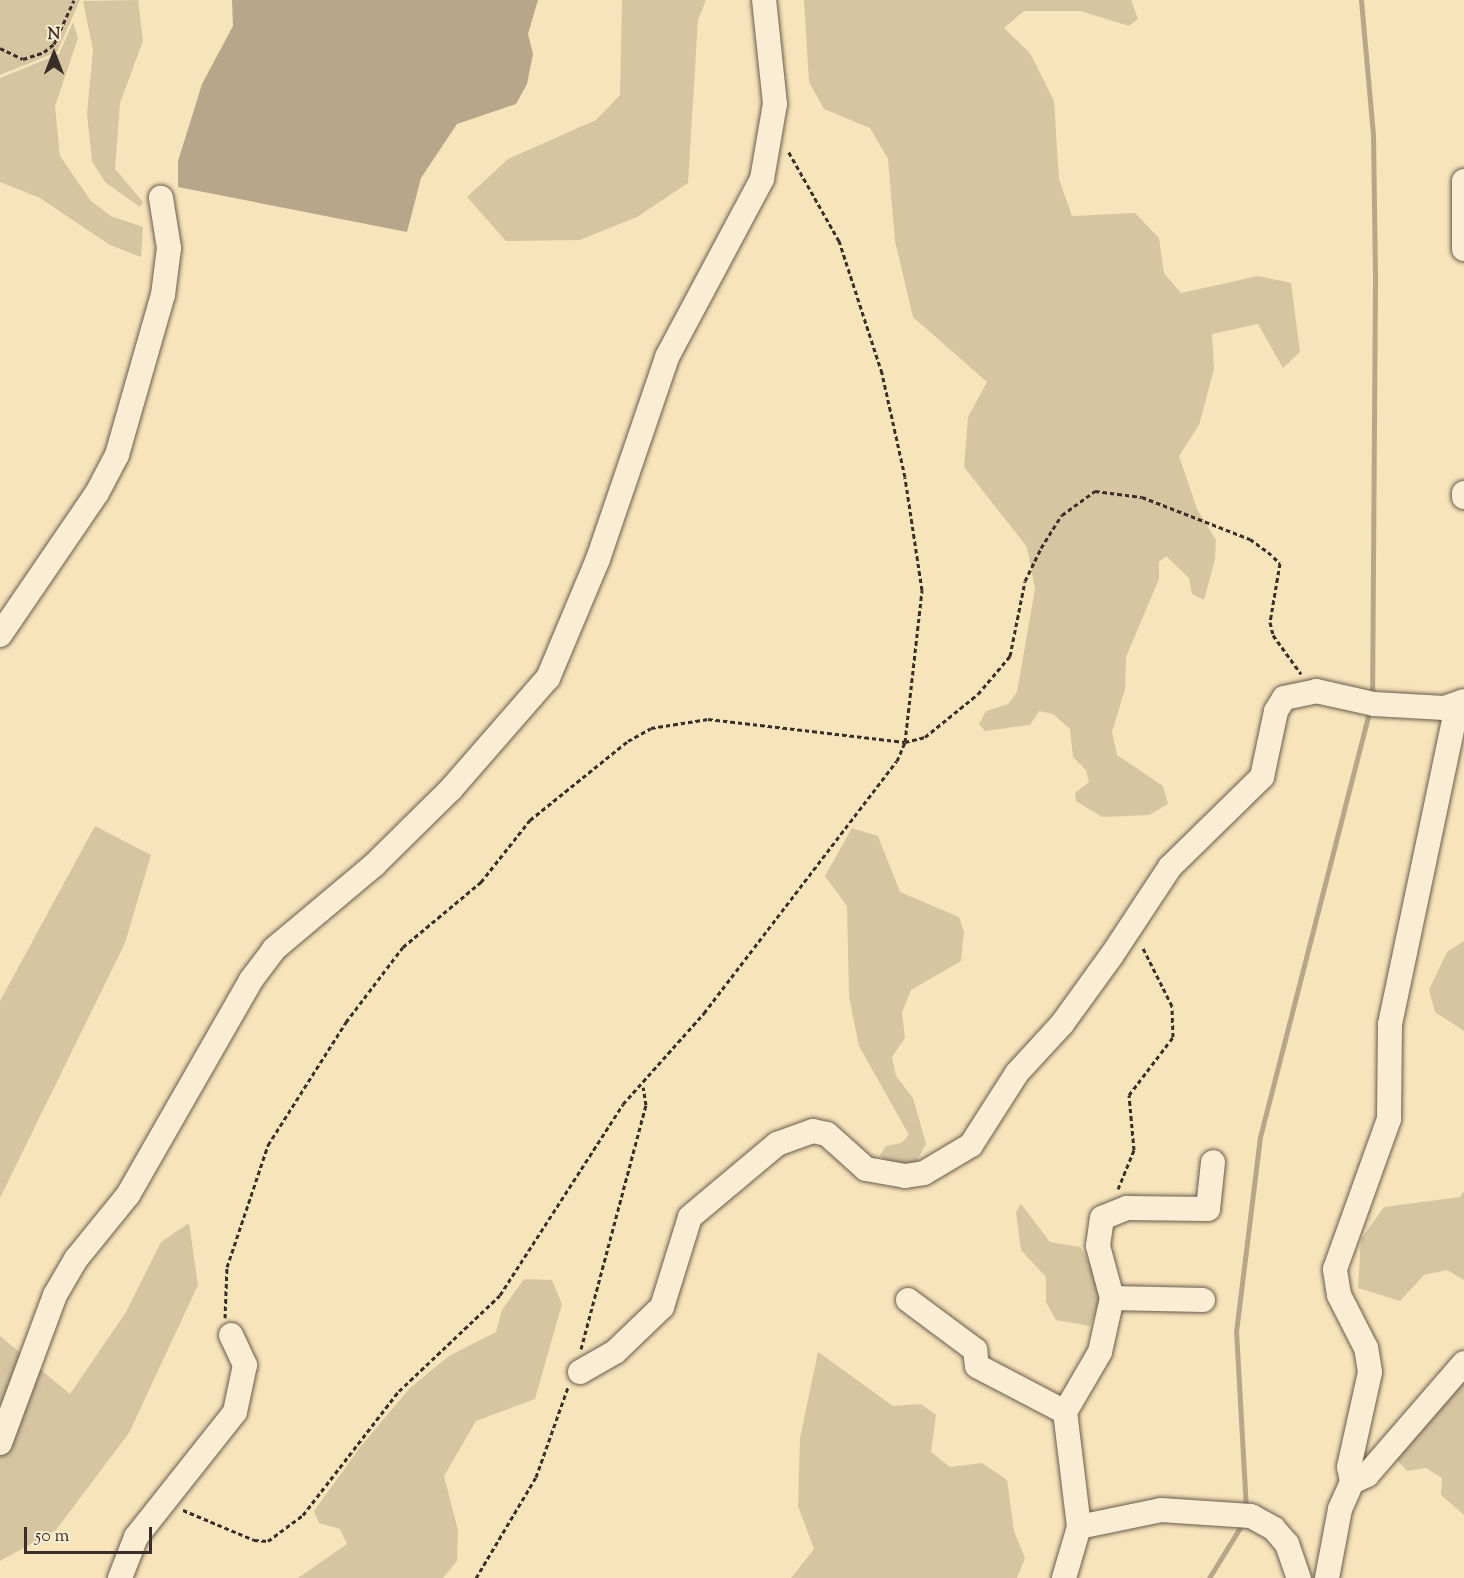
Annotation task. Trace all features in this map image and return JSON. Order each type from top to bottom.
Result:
[{"type":"street","points":[[0,1443],[55,1295],[76,1259],[128,1195],[251,980],[274,949],[374,865],[451,789],[548,678],[598,559],[667,357],[746,214],[772,141],[774,67],[764,0]]},
{"type":"street","points":[[1464,181],[1464,249]]},
{"type":"street","points":[[0,635],[97,493],[117,455],[163,295],[170,248],[161,198]]},
{"type":"street","points":[[580,1372],[615,1352],[662,1307],[690,1217],[777,1144],[813,1131],[827,1134],[866,1169],[905,1176],[924,1173],[971,1144],[1017,1073],[1062,1024],[1170,867],[1262,777],[1276,711],[1284,698],[1316,691],[1369,703],[1461,704],[1390,1024],[1389,1119],[1335,1269],[1339,1295],[1366,1348],[1370,1372],[1349,1467],[1352,1482],[1340,1509],[1327,1578]]},
{"type":"street","points":[[1064,1578],[1079,1527],[1065,1412],[1100,1352],[1112,1298],[1097,1232],[1108,1212],[1208,1209],[1213,1162]]},
{"type":"street","points":[[1112,1298],[1203,1300]]},
{"type":"street","points":[[908,1300],[975,1350],[977,1366],[1065,1412]]},
{"type":"street","points":[[120,1578],[136,1537],[235,1412],[245,1365],[231,1335]]},
{"type":"street","points":[[1352,1482],[1368,1474],[1464,1363]]},
{"type":"street","points":[[1079,1527],[1161,1510],[1246,1516],[1274,1528],[1287,1544],[1299,1578]]},
{"type":"path","points":[[0,48],[23,59],[44,52],[54,44],[74,0]]},
{"type":"path","points":[[161,1504],[254,1540],[268,1541],[303,1515],[399,1391],[500,1295],[623,1104],[643,1087],[656,1062],[704,1013],[803,886],[906,742],[922,590],[900,454],[882,373],[839,241],[786,150],[772,141]]},
{"type":"path","points":[[231,1335],[224,1312],[227,1268],[267,1145],[387,966],[481,882],[516,835],[553,800],[628,741],[651,728],[678,721],[708,719],[906,742],[925,737],[978,694],[1010,656],[1025,581],[1041,548],[1062,515],[1095,491],[1142,498],[1250,539],[1268,552],[1280,563],[1270,622],[1273,635],[1316,691]]},
{"type":"path","points":[[1108,1212],[1134,1150],[1129,1095],[1173,1037],[1172,1006],[1143,954],[1140,912]]},
{"type":"path","points":[[476,1578],[536,1476],[565,1395],[580,1372],[588,1322],[646,1105],[643,1087]]},
{"type":"shaded area","points":[[0,0],[80,0],[57,52],[0,75]]},
{"type":"shaded area","points":[[138,0],[143,41],[120,103],[115,169],[143,202],[140,207],[105,182],[92,161],[87,114],[93,50],[83,1]]},
{"type":"shaded area","points":[[232,0],[538,0],[528,34],[533,54],[527,84],[516,104],[457,124],[421,178],[407,232],[178,187],[178,161],[202,84],[233,26]]},
{"type":"shaded area","points":[[622,0],[706,0],[698,20],[688,183],[637,217],[580,240],[506,241],[467,197],[508,159],[596,120],[620,95]]},
{"type":"shaded area","points":[[804,0],[1131,0],[1138,19],[1129,26],[1081,11],[1024,11],[1004,28],[1030,53],[1054,101],[1059,179],[1072,216],[1135,213],[1159,238],[1164,273],[1181,293],[1258,276],[1291,283],[1300,352],[1283,368],[1258,324],[1212,334],[1214,369],[1199,425],[1179,456],[1197,509],[1216,540],[1215,559],[1204,600],[1192,594],[1189,578],[1166,556],[1159,562],[1159,579],[1126,657],[1125,689],[1112,732],[1117,755],[1163,786],[1168,804],[1149,815],[1102,817],[1076,801],[1075,793],[1089,782],[1086,770],[1073,757],[1070,729],[1053,714],[1039,711],[1030,725],[985,731],[979,724],[986,711],[1008,704],[1017,692],[1035,589],[1027,547],[964,467],[968,417],[987,382],[913,317],[895,241],[888,159],[870,128],[824,109],[809,82]]},
{"type":"shaded area","points":[[73,22],[78,38],[55,106],[60,156],[91,201],[111,216],[143,227],[141,257],[110,245],[40,198],[0,182],[0,78],[59,54]]},
{"type":"shaded area","points":[[95,826],[151,855],[125,943],[0,1198],[0,1001]]},
{"type":"shaded area","points":[[852,828],[878,836],[900,892],[959,917],[964,932],[961,961],[911,990],[902,1013],[905,1038],[892,1057],[896,1076],[913,1098],[926,1144],[915,1164],[893,1165],[880,1155],[886,1146],[901,1143],[909,1135],[859,1046],[849,997],[847,906],[825,876]]},
{"type":"shaded area","points":[[1464,941],[1464,1031],[1435,1012],[1429,990],[1447,952]]},
{"type":"shaded area","points":[[1464,1191],[1464,1280],[1447,1270],[1424,1275],[1400,1301],[1358,1288],[1361,1239],[1384,1207],[1460,1197]]},
{"type":"shaded area","points":[[1021,1204],[1050,1242],[1080,1247],[1096,1274],[1102,1295],[1090,1326],[1056,1320],[1046,1302],[1046,1277],[1021,1250],[1016,1212]]},
{"type":"shaded area","points":[[189,1223],[198,1285],[129,1433],[56,1530],[0,1561],[0,1336],[70,1394],[126,1312],[161,1242]]},
{"type":"shaded area","points":[[524,1279],[552,1280],[562,1304],[535,1399],[476,1421],[444,1476],[458,1530],[457,1561],[443,1578],[298,1578],[347,1544],[340,1529],[319,1523],[314,1511],[361,1446],[410,1388],[449,1356],[496,1332],[502,1310]]},
{"type":"shaded area","points":[[818,1352],[893,1406],[921,1404],[936,1415],[931,1452],[950,1467],[982,1463],[1007,1480],[1014,1531],[1025,1558],[1017,1578],[791,1578],[814,1549],[798,1506],[800,1438]]},
{"type":"shaded area","points":[[1464,1379],[1464,1515],[1441,1495],[1442,1478],[1426,1468],[1407,1471],[1396,1459]]},
{"type":"waterway","points":[[1361,0],[1373,134],[1375,279],[1372,697]]},
{"type":"waterway","points":[[1246,1509],[1236,1332],[1260,1137],[1370,709]]},
{"type":"waterway","points":[[1209,1578],[1244,1521]]}]
